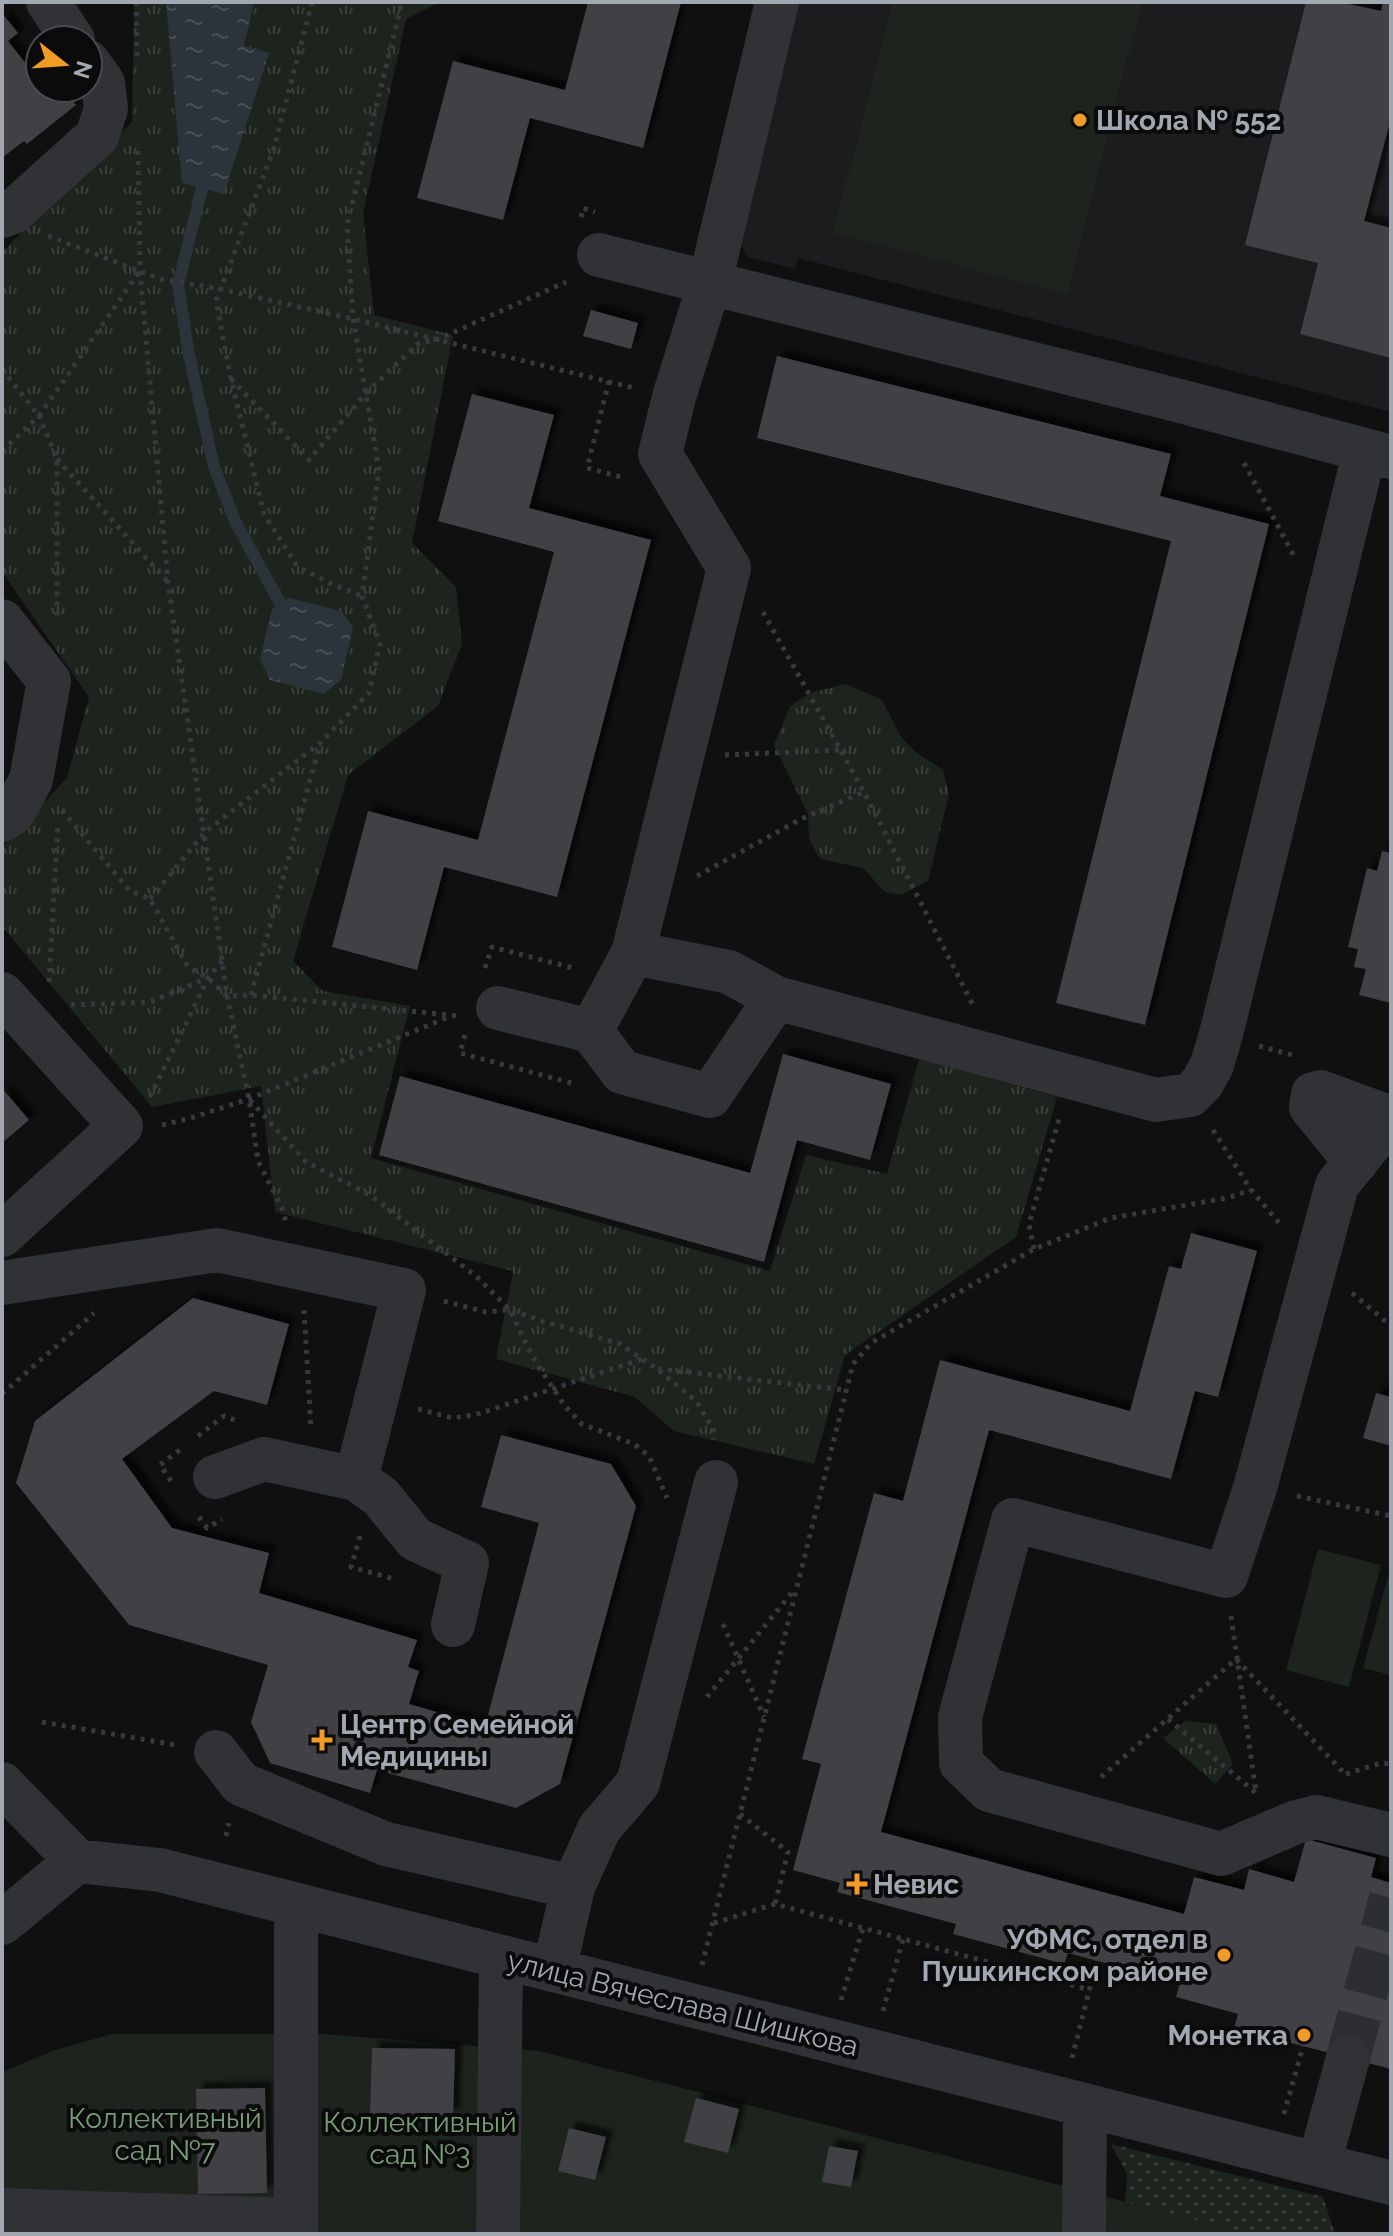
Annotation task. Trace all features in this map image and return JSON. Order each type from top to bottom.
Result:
[{"type":"street","points":[[48,2],[62,24]]},
{"type":"street","points":[[591,1031],[633,953],[729,568],[660,454],[674,397],[710,282],[777,2]]},
{"type":"street","points":[[8,214],[97,136],[106,109],[104,92]]},
{"type":"street","points":[[592,230],[710,282],[1378,453],[1212,1065],[1202,1083],[1190,1095],[1156,1100],[776,998],[729,972],[633,953]]},
{"type":"street","points":[[2,621],[49,681],[31,780],[13,813],[2,820]]},
{"type":"street","points":[[480,1012],[591,1031],[622,1072],[710,1096],[776,998]]},
{"type":"street","points":[[2,1235],[121,1126],[26,1007]]},
{"type":"street","points":[[1356,1162],[1311,1107],[1313,1094],[1321,1092],[1391,1118],[1356,1162],[1337,1185],[1255,1488],[1226,1576],[1013,1520],[960,1717],[961,1763],[989,1790],[1221,1854],[1296,1822],[1316,1817],[1391,1835]]},
{"type":"street","points":[[2,1283],[217,1250],[404,1290],[356,1479]]},
{"type":"street","points":[[215,1477],[264,1459],[356,1479],[381,1497],[415,1539],[467,1563],[453,1625]]},
{"type":"street","points":[[554,1970],[573,1887],[599,1829],[638,1783],[716,1482]]},
{"type":"street","points":[[216,1752],[241,1784],[386,1844],[573,1887]]},
{"type":"street","points":[[2,1784],[77,1861],[2,1923]]},
{"type":"street","name":"улица Вячеслава Шишкова","points":[[77,1861],[160,1870],[554,1970],[1084,2121],[1319,2164],[1391,2183]]},
{"type":"street","points":[[2,2210],[296,2227],[296,1905]]},
{"type":"street","points":[[498,2234],[501,1957]]},
{"type":"street","points":[[1319,2164],[1348,2058]]},
{"type":"street","points":[[1084,2121],[1084,2234]]},
{"type":"street","points":[[1084,2121],[1113,2199],[1113,2234]]},
{"type":"path","points":[[136,2],[137,58]]},
{"type":"path","points":[[312,2],[274,148],[216,301],[231,379],[264,514],[297,566],[362,596]]},
{"type":"path","points":[[150,899],[205,832],[320,743],[369,693],[380,644],[362,596],[379,470],[353,319],[347,225],[402,2]]},
{"type":"path","points":[[138,147],[140,272],[168,582],[227,996],[249,1099],[258,1161],[282,1208],[301,1268]]},
{"type":"path","points":[[8,214],[35,231],[160,279],[353,319],[674,397]]},
{"type":"path","points":[[2,451],[39,416],[140,272]]},
{"type":"path","points":[[231,379],[309,460],[366,393],[419,343],[436,340],[566,281]]},
{"type":"path","points":[[2,369],[39,416],[57,459],[168,582]]},
{"type":"path","points":[[1241,458],[1294,557]]},
{"type":"path","points":[[49,681],[57,634],[57,459]]},
{"type":"path","points":[[729,568],[750,588],[864,792],[1001,1059]]},
{"type":"path","points":[[251,995],[320,743]]},
{"type":"path","points":[[681,757],[840,750]]},
{"type":"path","points":[[645,905],[801,819],[864,792]]},
{"type":"path","points":[[208,978],[150,1002],[26,1007],[59,807],[129,890],[150,899],[188,967],[208,978],[227,996],[251,995],[452,1016],[480,1012]]},
{"type":"path","points":[[149,1099],[208,978],[223,960]]},
{"type":"path","points":[[164,1124],[249,1099],[452,1016]]},
{"type":"path","points":[[249,1099],[306,1162],[370,1195],[477,1277],[510,1310],[532,1356],[564,1405],[582,1424],[634,1444],[649,1456],[764,1717]]},
{"type":"path","points":[[1209,1124],[1243,1178]]},
{"type":"path","points":[[1034,1249],[1029,1224],[1055,1132]]},
{"type":"path","points":[[702,1965],[853,1364],[871,1343],[1034,1249],[1111,1218],[1227,1198],[1251,1190]]},
{"type":"path","points":[[404,1290],[486,1312],[510,1310],[620,1344],[696,1401],[713,1429],[716,1482]]},
{"type":"path","points":[[2,1394],[95,1312]]},
{"type":"path","points":[[376,1398],[452,1418],[475,1415],[643,1359]]},
{"type":"path","points":[[657,1369],[845,1390]]},
{"type":"path","points":[[1255,1488],[1391,1516]]},
{"type":"path","points":[[1168,1719],[1256,1794],[1226,1576]]},
{"type":"path","points":[[701,1704],[797,1586]]},
{"type":"path","points":[[1062,1811],[1236,1659]]},
{"type":"path","points":[[1236,1659],[1345,1774]]},
{"type":"path","points":[[42,1722],[216,1752]]},
{"type":"path","points":[[740,1814],[788,1852],[775,1904]]},
{"type":"path","points":[[713,1923],[775,1904],[1090,1990]]},
{"type":"path","points":[[841,2001],[863,1928]]},
{"type":"path","points":[[883,2011],[903,1939]]},
{"type":"path","points":[[1071,2062],[1097,1960]]},
{"type":"path","points":[[1284,2115],[1303,2046]]},
{"type":"shaded area","name":"Школа № 552","points":[[798,2],[1391,2],[1391,412],[798,258],[795,269],[748,257],[741,239]]},
{"type":"green space","points":[[134,2],[440,2],[406,19],[363,213],[374,315],[453,335],[412,543],[456,587],[462,644],[438,706],[348,775],[293,961],[323,991],[410,1006],[371,1158],[770,1271],[806,1155],[887,1174],[919,1059],[1057,1097],[1016,1237],[845,1355],[814,1464],[674,1431],[635,1397],[496,1359],[513,1271],[275,1212],[261,1086],[152,1107],[2,926],[2,847],[67,778],[89,697],[2,572],[2,252],[132,122]]},
{"type":"green space","points":[[893,2],[1142,2],[1067,294],[833,233]]},
{"type":"green space","points":[[846,684],[882,700],[901,737],[918,754],[943,770],[949,794],[928,881],[901,895],[885,892],[863,868],[820,859],[809,839],[808,814],[774,745],[790,706],[813,692]]},
{"type":"green space","points":[[1318,1549],[1381,1565],[1349,1687],[1286,1670]]},
{"type":"green space","points":[[1391,1570],[1391,1675],[1363,1668]]},
{"type":"green space","points":[[1186,1721],[1216,1724],[1233,1764],[1215,1784],[1163,1738]]},
{"type":"green space","name":"Коллективный сад №3","points":[[112,2034],[322,2034],[539,2051],[1250,2234],[2,2234],[2,2072],[55,2050]]},
{"type":"green space","points":[[1111,2144],[1323,2197],[1335,2234],[1250,2234],[1125,2202],[1127,2174]]},
{"type":"water","points":[[166,2],[254,2],[244,46],[269,53],[224,194],[182,183]]},
{"type":"water","points":[[289,598],[341,611],[353,627],[341,680],[324,694],[270,680],[260,659],[272,609]]},
{"type":"building","points":[[588,2],[681,2],[643,148],[530,118],[503,220],[417,198],[453,61],[565,90]]},
{"type":"building","points":[[1306,2],[1339,2],[1381,11],[1383,2],[1391,2],[1391,118],[1364,221],[1391,228],[1391,358],[1300,334],[1318,263],[1245,245]]},
{"type":"building","points":[[2,13],[18,33],[8,41],[24,61],[24,104],[76,105],[27,144],[24,141],[2,158]]},
{"type":"building","points":[[591,310],[638,323],[631,349],[583,336]]},
{"type":"building","points":[[777,356],[1171,454],[1160,496],[1269,524],[1145,1025],[1056,1003],[1171,541],[757,438]]},
{"type":"building","points":[[472,394],[554,415],[529,508],[651,540],[557,897],[444,867],[417,970],[332,947],[368,811],[478,840],[554,552],[438,521]]},
{"type":"building","points":[[1382,851],[1391,853],[1391,1003],[1359,995],[1366,969],[1354,967],[1358,949],[1348,947],[1367,868],[1377,871]]},
{"type":"building","points":[[783,1054],[891,1084],[870,1160],[797,1140],[764,1262],[379,1155],[400,1076],[750,1173]]},
{"type":"building","points":[[2,1088],[29,1120],[2,1143]]},
{"type":"building","points":[[1191,1233],[1257,1251],[1218,1397],[1195,1391],[1171,1479],[989,1430],[881,1832],[1184,1914],[1194,1877],[1244,1890],[1249,1869],[1294,1882],[1306,1839],[1376,1858],[1371,1877],[1391,1883],[1391,2069],[1234,2028],[1238,2014],[1176,1997],[1180,1983],[1068,1953],[1064,1964],[953,1934],[956,1924],[837,1892],[840,1883],[793,1870],[821,1764],[802,1759],[874,1493],[903,1501],[940,1360],[1130,1411],[1169,1266],[1181,1269]]},
{"type":"building","points":[[193,1298],[289,1324],[267,1405],[214,1391],[122,1459],[172,1528],[269,1553],[259,1593],[417,1640],[408,1667],[419,1671],[409,1704],[485,1726],[539,1523],[481,1507],[501,1435],[611,1464],[636,1506],[560,1784],[516,1808],[377,1770],[370,1793],[270,1763],[251,1722],[268,1665],[129,1625],[16,1483],[35,1421]]},
{"type":"building","points":[[1376,1393],[1391,1397],[1391,1446],[1363,1438]]},
{"type":"building","points":[[372,2048],[455,2049],[453,2116],[370,2115]]},
{"type":"building","points":[[265,2088],[267,2193],[198,2194],[196,2089]]},
{"type":"building","points":[[696,2098],[739,2109],[728,2153],[684,2142]]},
{"type":"building","points":[[569,2128],[606,2137],[595,2180],[558,2171]]},
{"type":"building","points":[[829,2146],[858,2151],[851,2187],[822,2182]]},
{"type":"waterway","points":[[202,188],[178,285],[189,355],[214,467],[236,523],[280,603]]},
{"type":"tunnel","points":[[1348,2058],[1391,1898]]},
{"type":"place","name":"Школа № 552","points":[[1080,120]]},
{"type":"place","name":"Центр Семейной Медицины","points":[[322,1740]]},
{"type":"place","name":"Невис","points":[[857,1884]]},
{"type":"place","name":"УФМС, отдел в Пушкинском районе","points":[[1224,1955]]},
{"type":"place","name":"Монетка","points":[[1304,2035]]},
{"type":"park label","name":"Коллективный сад №7","points":[[165,2134]]}]
